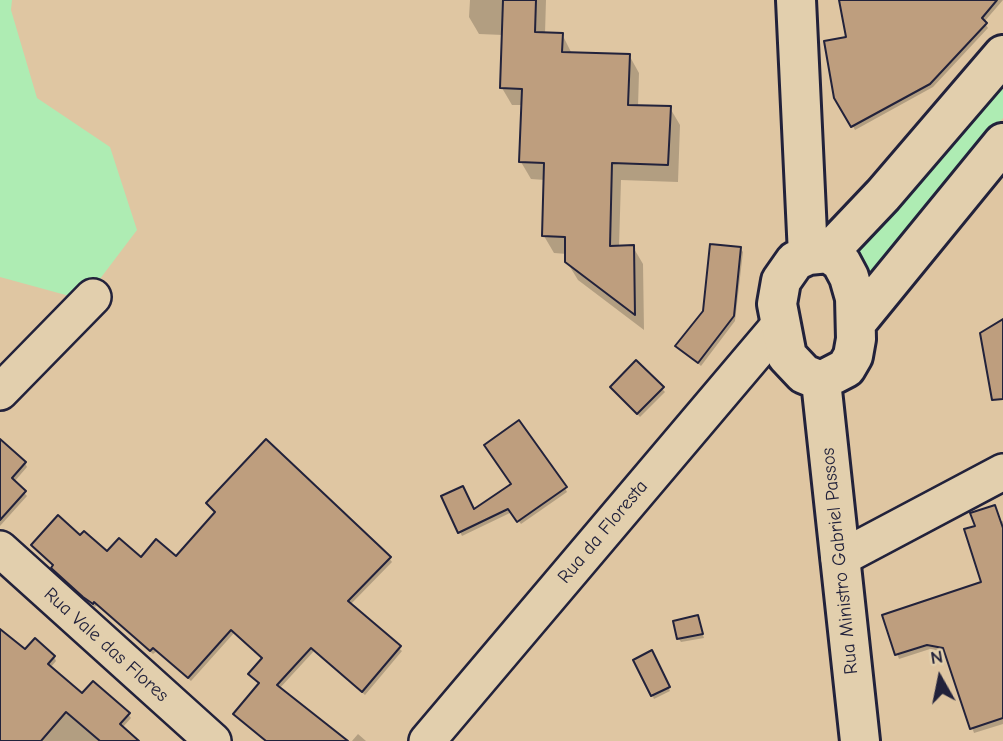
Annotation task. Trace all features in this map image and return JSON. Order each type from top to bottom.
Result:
[{"type":"main road","points":[[796,0],[818,254]]},
{"type":"main road","points":[[818,254],[841,262],[855,298],[856,323],[853,356],[846,368],[821,381],[804,374],[787,356],[777,304],[781,281],[796,261],[818,254],[883,195],[1003,55]]},
{"type":"main road","points":[[856,323],[1003,143]]},
{"type":"main road","name":"Rua Ministro Gabriel Passos","points":[[821,381],[860,741]]},
{"type":"street","points":[[0,392],[93,298]]},
{"type":"street","name":"Rua da Floresta","points":[[427,741],[780,323]]},
{"type":"street","points":[[839,559],[1003,472]]},
{"type":"street","name":"Rua Vale das Flores","points":[[0,550],[213,741]]},
{"type":"green space","points":[[0,0],[12,0],[11,10],[37,98],[110,147],[137,230],[84,300],[0,277]]},
{"type":"green space","points":[[1003,81],[1003,118],[861,285],[850,257]]},
{"type":"building","points":[[503,0],[536,0],[535,32],[563,33],[562,52],[630,54],[628,105],[671,106],[668,165],[612,163],[610,246],[634,245],[635,315],[565,262],[565,237],[542,236],[544,163],[519,162],[522,89],[500,88]]},
{"type":"building","points":[[839,0],[997,0],[982,18],[987,23],[930,84],[851,127],[834,98],[824,41],[846,37]]},
{"type":"building","points":[[710,244],[741,247],[734,316],[698,363],[675,346],[703,311]]},
{"type":"building","points":[[1003,319],[1003,399],[992,400],[980,333]]},
{"type":"building","points":[[636,360],[664,387],[637,414],[610,387]]},
{"type":"building","points":[[519,420],[567,487],[517,522],[508,509],[458,533],[441,496],[463,486],[474,509],[511,484],[484,445]]},
{"type":"building","points":[[0,439],[26,462],[12,478],[26,491],[0,520]]},
{"type":"building","points":[[266,439],[391,557],[348,601],[401,646],[362,692],[311,648],[277,685],[348,741],[266,741],[233,714],[259,683],[248,674],[262,658],[231,630],[188,678],[153,648],[150,651],[94,602],[93,604],[83,597],[51,568],[53,565],[31,545],[58,515],[80,535],[84,531],[107,551],[119,538],[141,557],[156,539],[176,556],[215,512],[206,503]]},
{"type":"building","points":[[995,505],[1003,528],[1003,718],[970,729],[943,648],[927,645],[895,655],[882,615],[981,582],[964,529],[975,526],[970,513]]},
{"type":"building","points":[[698,615],[703,634],[677,639],[673,621]]},
{"type":"building","points":[[0,629],[25,649],[35,638],[55,656],[48,664],[82,693],[93,681],[130,713],[120,724],[139,741],[100,741],[66,712],[41,741],[0,741]]},
{"type":"building","points":[[652,650],[670,687],[651,696],[633,660]]}]
